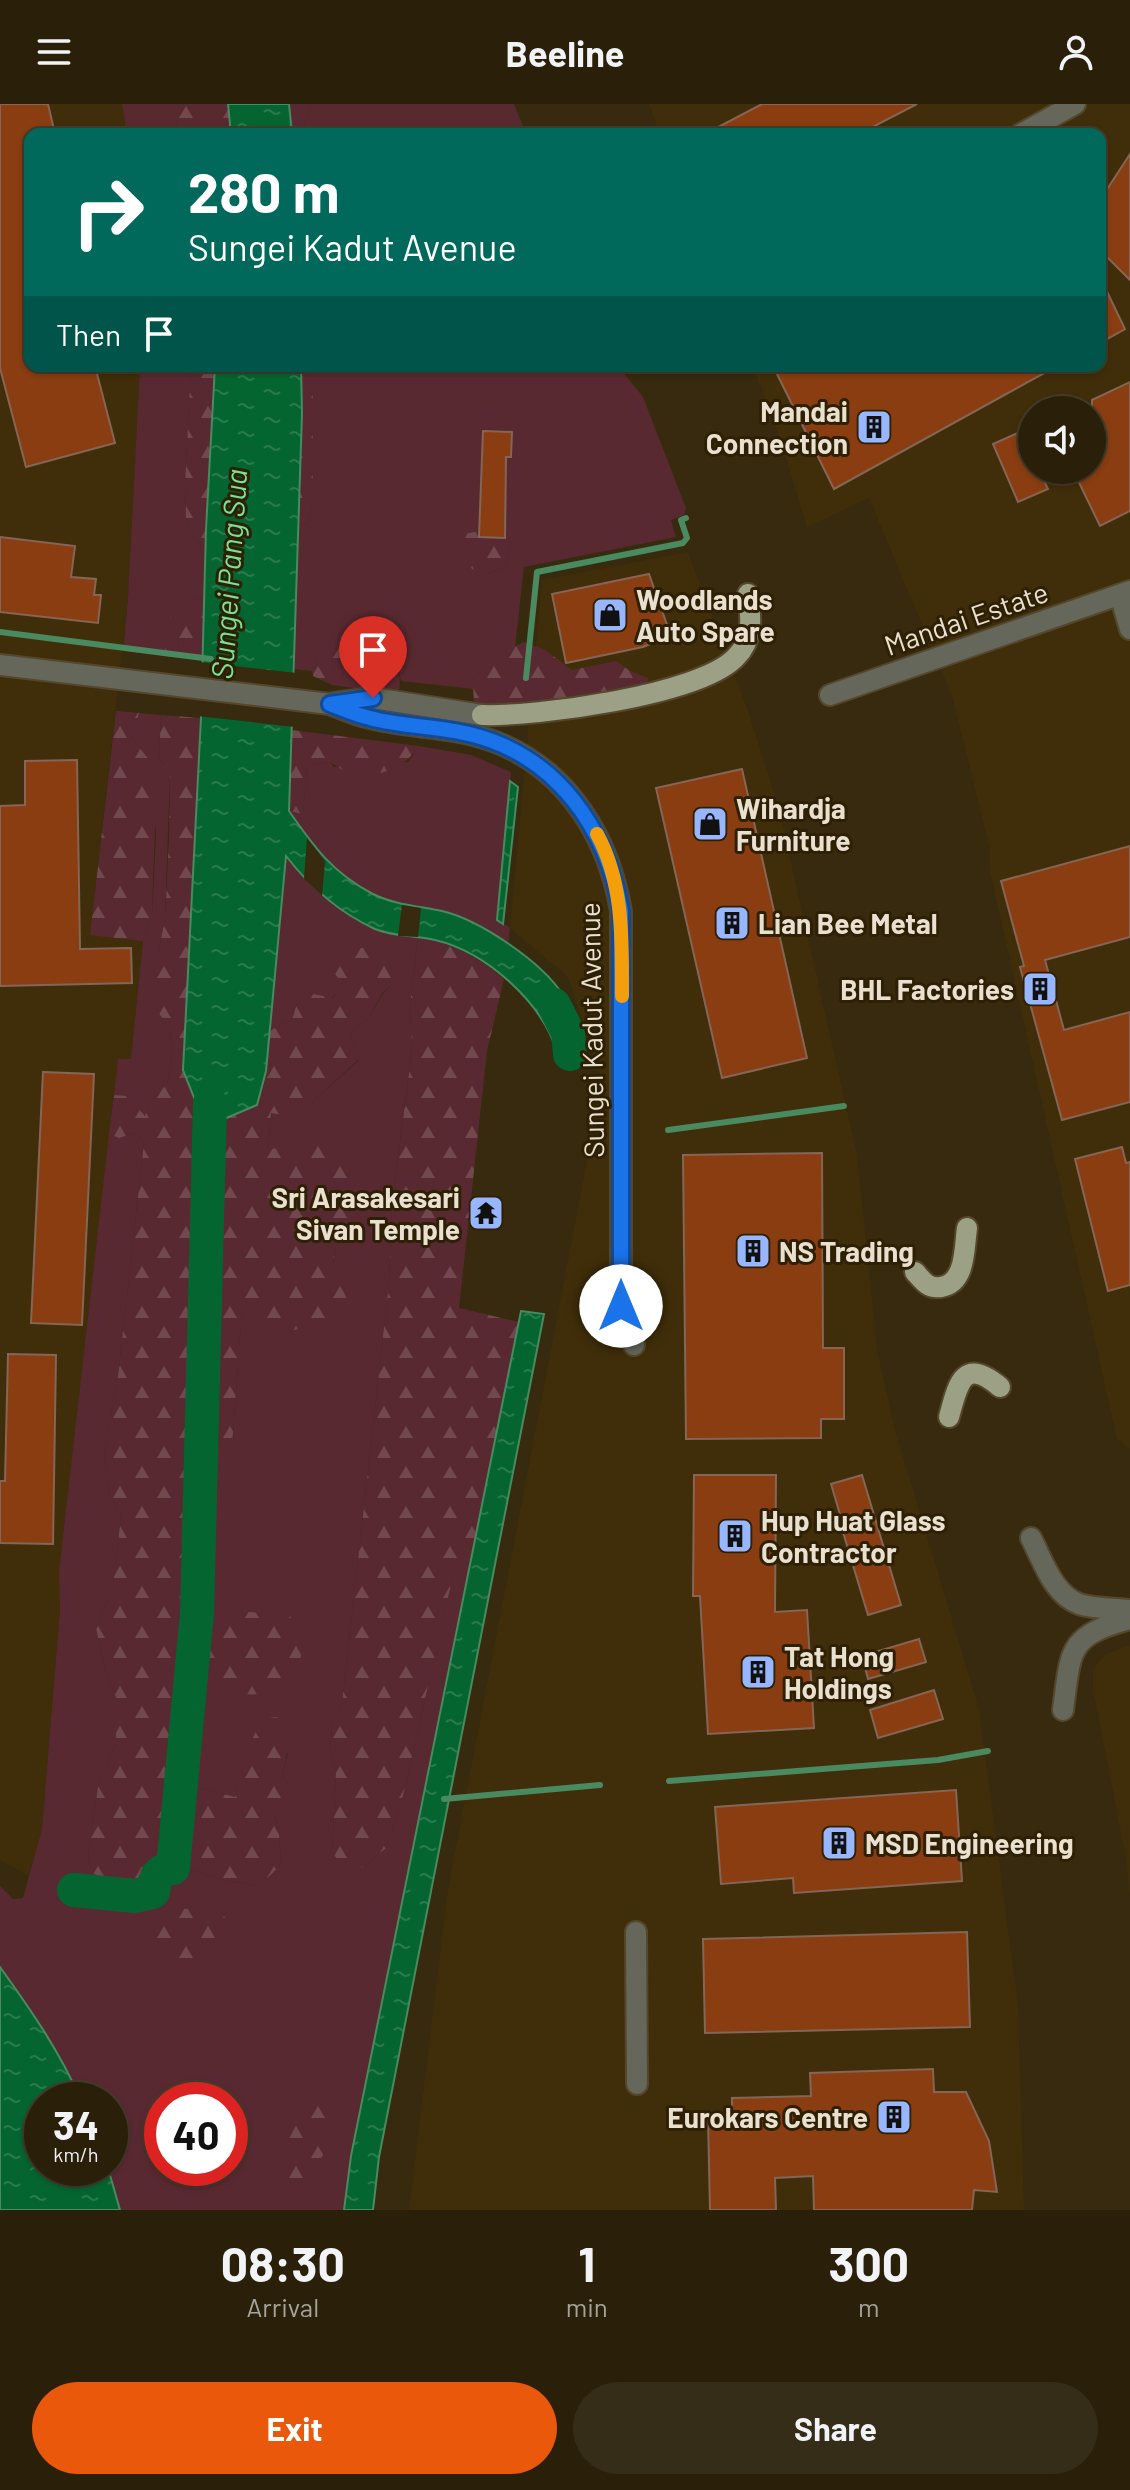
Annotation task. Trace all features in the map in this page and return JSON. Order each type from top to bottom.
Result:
[{"type":"main road","points":[[482,715],[539,712],[627,699],[681,685],[725,667],[748,641],[748,594]]},
{"type":"main road","points":[[915,1272],[926,1285],[933,1288],[952,1284],[959,1276],[967,1228]]},
{"type":"main road","points":[[949,1417],[958,1383],[966,1377],[985,1374],[1000,1387]]},
{"type":"street","points":[[1032,128],[1075,104]]},
{"type":"street","name":"Mandai Estate","points":[[830,695],[1125,593],[1130,629]]},
{"type":"street","name":"Sungei Kadut Avenue","points":[[0,665],[330,704],[371,718],[474,735],[528,758],[562,787],[599,837],[609,861],[621,911],[621,1306],[634,1345]]},
{"type":"street","name":"Sungei Kadut Avenue","points":[[330,704],[373,698],[482,715]]},
{"type":"street","points":[[1031,1538],[1055,1584],[1069,1597],[1079,1604],[1130,1610]]},
{"type":"street","points":[[1063,1710],[1071,1655],[1082,1638],[1101,1627],[1130,1619]]},
{"type":"street","points":[[636,1932],[637,2084]]},
{"type":"shaded area","points":[[0,104],[122,104],[126,128],[24,128],[24,372],[140,372],[128,598],[90,934],[143,941],[131,1060],[118,1059],[59,1571],[60,1611],[42,1829],[29,1876],[0,1860]]},
{"type":"shaded area","points":[[649,104],[1130,104],[1130,1449],[1117,1439],[990,871],[990,849],[952,696],[869,498],[807,527],[755,372],[1106,372],[1106,128],[658,128]]},
{"type":"shaded area","points":[[688,552],[748,711],[778,805],[857,1155],[877,1349],[895,1430],[979,1709],[1018,2006],[1024,2210],[409,2210],[448,1889],[591,1140],[600,1073],[568,977],[510,928],[542,580]]},
{"type":"shaded area","points":[[1130,1646],[1130,1895],[1126,1858],[1093,1689],[1093,1669],[1105,1655]]},
{"type":"green space","points":[[122,104],[178,104],[176,128],[126,128]]},
{"type":"green space","points":[[178,104],[228,104],[230,128],[176,128]]},
{"type":"green space","points":[[289,104],[312,104],[304,128],[291,128]]},
{"type":"green space","points":[[312,104],[514,104],[524,128],[304,128]]},
{"type":"green space","points":[[140,372],[191,372],[186,518],[194,539],[205,546],[204,599],[194,598],[178,629],[179,648],[165,647],[164,656],[123,651]]},
{"type":"green space","points":[[191,372],[215,372],[205,546],[194,539],[186,518]]},
{"type":"green space","points":[[301,372],[313,372],[313,501],[309,523],[298,525]]},
{"type":"green space","points":[[313,372],[623,372],[643,397],[686,508],[684,515],[671,520],[676,537],[524,567],[515,647],[490,662],[473,679],[474,689],[401,681],[399,672],[370,661],[359,651],[322,649],[312,671],[294,669],[298,525],[309,523],[313,501]],"holes":[[[483,432],[511,432],[511,457],[482,456]],[[481,500],[506,501],[505,538],[511,544],[505,566],[488,574],[466,535],[479,531]]]},
{"type":"green space","points":[[479,531],[480,537],[505,538],[511,544],[505,566],[488,574],[472,569],[466,558],[465,534]]},
{"type":"green space","points":[[204,599],[203,660],[164,656],[165,647],[179,647],[178,630],[171,626],[170,612],[184,601]]},
{"type":"green space","points":[[524,642],[545,650],[572,670],[616,661],[648,678],[647,686],[585,699],[474,705],[473,680],[478,671],[496,656]]},
{"type":"green space","points":[[341,644],[359,651],[370,661],[392,663],[400,678],[398,694],[332,685],[313,676],[312,671],[322,649]]},
{"type":"green space","points":[[116,711],[139,713],[132,738],[150,761],[156,793],[152,915],[143,941],[90,935]]},
{"type":"green space","points":[[139,713],[161,715],[159,758],[170,776],[165,919],[159,949],[151,963],[155,1008],[170,1029],[172,1054],[167,1084],[149,1103],[145,1117],[127,1097],[114,1095],[118,1059],[131,1059],[143,941],[152,915],[156,835],[150,761],[132,738]]},
{"type":"green space","points":[[161,715],[201,718],[183,1069],[199,1110],[201,1148],[212,1149],[217,1122],[257,1105],[266,1071],[269,1031],[292,1020],[297,1003],[313,994],[333,998],[343,984],[335,974],[348,950],[383,945],[393,958],[393,984],[383,992],[369,1017],[350,1034],[359,1059],[314,1100],[303,1119],[271,1113],[268,1150],[321,1138],[358,1177],[360,1218],[336,1246],[333,1263],[344,1282],[347,1306],[320,1323],[291,1331],[242,1310],[228,1467],[210,1482],[207,1499],[216,1514],[220,1553],[206,1597],[185,1620],[178,1648],[183,1702],[193,1726],[186,1792],[200,1788],[235,1797],[237,1783],[226,1779],[227,1766],[248,1768],[257,1758],[251,1742],[262,1719],[277,1717],[285,1731],[287,1752],[282,1776],[292,1790],[291,1803],[275,1817],[282,1864],[260,1885],[212,1876],[166,1857],[156,1860],[145,1880],[112,1882],[92,1873],[88,1854],[98,1787],[116,1744],[116,1697],[105,1670],[96,1628],[113,1587],[121,1516],[110,1496],[105,1474],[106,1439],[118,1376],[144,1142],[135,1133],[119,1138],[109,1134],[114,1095],[127,1096],[145,1116],[149,1103],[167,1084],[172,1054],[170,1029],[155,1008],[151,978],[151,963],[159,949],[165,919],[169,838],[170,776],[159,758]]},
{"type":"green space","points":[[291,730],[419,746],[399,766],[355,778],[330,762],[307,766],[303,814],[289,811]]},
{"type":"green space","points":[[419,746],[471,755],[511,772],[497,919],[510,928],[508,945],[451,914],[400,904],[364,890],[323,856],[289,811],[303,813],[307,766],[330,762],[334,767],[408,762]]},
{"type":"green space","points":[[285,855],[312,886],[343,911],[378,929],[418,937],[410,1005],[412,1049],[392,1203],[389,1282],[342,1703],[332,1725],[330,1751],[336,1771],[332,1852],[363,1867],[386,1848],[403,1796],[460,1544],[473,1547],[351,2156],[344,2210],[120,2210],[113,2186],[128,2186],[128,2082],[73,2082],[36,2017],[0,1967],[0,1886],[13,1899],[23,1898],[42,1829],[60,1611],[59,1571],[109,1134],[119,1138],[135,1133],[144,1142],[118,1376],[106,1439],[105,1474],[110,1496],[121,1516],[113,1587],[96,1628],[105,1670],[116,1697],[116,1744],[98,1787],[88,1854],[92,1872],[112,1882],[167,1857],[212,1876],[259,1885],[282,1864],[275,1816],[292,1790],[282,1776],[288,1753],[258,1758],[237,1783],[235,1797],[200,1788],[186,1792],[193,1726],[183,1702],[178,1648],[185,1620],[206,1597],[216,1514],[207,1500],[210,1482],[233,1433],[242,1309],[256,1314],[344,1282],[333,1264],[336,1246],[360,1218],[268,1151],[271,1113],[303,1118],[314,1100],[359,1060],[350,1034],[369,1017],[384,992],[393,984],[393,958],[383,945],[332,998],[297,1003],[292,1020],[269,1031]]},
{"type":"green space","points":[[418,937],[464,952],[504,979],[487,1051],[459,1308],[519,1322],[473,1547],[460,1545],[403,1796],[386,1848],[363,1867],[348,1870],[332,1853],[336,1771],[330,1751],[332,1725],[342,1703],[389,1282],[392,1203],[412,1050],[410,1005]]},
{"type":"green space","points":[[250,1612],[290,1616],[302,1649],[291,1684],[255,1694],[218,1688],[210,1656],[214,1624],[226,1616]]},
{"type":"green space","points":[[173,1907],[223,1914],[231,1931],[229,1945],[215,1960],[185,1969],[157,1959],[151,1936],[156,1924]]},
{"type":"green space","points":[[320,2091],[350,2106],[312,2175],[296,2190],[280,2179],[278,2166],[305,2101]]},
{"type":"water","points":[[228,104],[289,104],[291,128],[230,128]]},
{"type":"water","name":"Sungei Pang Sua","points":[[215,372],[301,372],[289,811],[325,858],[357,885],[388,900],[442,911],[474,923],[526,956],[563,995],[575,1020],[581,1047],[557,1052],[539,1015],[510,982],[492,968],[454,946],[427,938],[382,932],[349,915],[326,898],[286,856],[266,1071],[257,1105],[217,1122],[212,1149],[201,1148],[199,1110],[183,1070],[201,718],[206,529]]},
{"type":"water","points":[[510,781],[518,787],[503,924],[497,920]]},
{"type":"water","points":[[521,1311],[544,1314],[379,2157],[373,2210],[344,2210],[351,2156]]},
{"type":"water","points":[[0,1967],[44,2032],[72,2082],[24,2082],[24,2186],[113,2186],[120,2210],[0,2210]]},
{"type":"pier","points":[[199,662],[297,673],[295,727],[197,716]]},
{"type":"pier","points":[[307,838],[325,861],[322,896],[304,879]]},
{"type":"pier","points":[[402,905],[421,908],[418,937],[398,936]]},
{"type":"building","points":[[0,104],[48,104],[54,128],[24,128],[24,372],[97,372],[115,443],[26,467],[0,368]]},
{"type":"building","points":[[762,104],[917,104],[871,128],[716,128]]},
{"type":"building","points":[[1130,154],[1130,280],[1106,256],[1106,191]]},
{"type":"building","points":[[1106,289],[1125,329],[1106,340]]},
{"type":"building","name":"Mandai Connection","points":[[776,372],[1046,372],[834,489]]},
{"type":"building","points":[[1130,382],[1130,511],[1100,526],[1080,484],[1106,484],[1106,396],[1100,396]]},
{"type":"building","points":[[483,431],[512,432],[511,457],[506,457],[505,538],[479,537]]},
{"type":"building","points":[[1018,433],[1018,484],[1046,484],[1048,489],[1018,502],[993,444]]},
{"type":"building","points":[[0,537],[75,546],[71,577],[96,579],[94,595],[101,595],[98,623],[0,612]]},
{"type":"building","name":"Woodlands Auto Spare","points":[[649,574],[671,636],[643,647],[566,663],[552,594]]},
{"type":"building","points":[[77,760],[80,949],[131,948],[132,983],[0,986],[0,806],[25,805],[25,761]]},
{"type":"building","name":"Lian Bee Metal","points":[[742,769],[807,1058],[722,1078],[656,788]]},
{"type":"building","name":"BHL Factories","points":[[1130,846],[1130,937],[1045,960],[1064,1030],[1130,1012],[1130,1102],[1062,1120],[1020,967],[1024,966],[1001,881]]},
{"type":"building","points":[[43,1072],[94,1074],[82,1325],[31,1323]]},
{"type":"building","points":[[1122,1147],[1126,1163],[1130,1162],[1130,1285],[1108,1291],[1075,1159]]},
{"type":"building","name":"NS Trading","points":[[822,1153],[823,1348],[844,1348],[844,1419],[821,1419],[821,1438],[686,1439],[683,1155]]},
{"type":"building","points":[[8,1354],[56,1355],[53,1544],[0,1543],[0,1481],[5,1481]]},
{"type":"building","points":[[694,1475],[776,1475],[775,1612],[807,1610],[814,1728],[708,1734],[700,1596],[693,1596]]},
{"type":"building","points":[[862,1475],[901,1605],[868,1615],[831,1484]]},
{"type":"building","points":[[919,1639],[926,1662],[868,1679],[862,1656]]},
{"type":"building","points":[[934,1690],[943,1719],[878,1738],[870,1710]]},
{"type":"building","name":"MSD Engineering","points":[[956,1790],[962,1881],[794,1893],[793,1878],[721,1884],[715,1807]]},
{"type":"building","points":[[967,1932],[970,2027],[705,2033],[703,1939]]},
{"type":"building","name":"Eurokars Centre","points":[[933,2069],[934,2092],[966,2092],[989,2141],[997,2192],[974,2190],[972,2210],[814,2210],[813,2176],[775,2178],[776,2210],[710,2210],[708,2118],[732,2118],[732,2098],[811,2096],[810,2073]]},
{"type":"waterway","points":[[526,678],[537,572],[683,543],[687,538],[681,520],[686,518]]},
{"type":"waterway","name":"Sungei Pang Sua","points":[[0,632],[211,659]]},
{"type":"waterway","points":[[554,1005],[568,1033],[570,1054]]},
{"type":"waterway","points":[[74,1890],[135,1896],[153,1892],[158,1876],[173,1868],[197,1613],[210,1103]]},
{"type":"waterway","points":[[668,1130],[844,1106]]},
{"type":"waterway","points":[[669,1781],[938,1760],[988,1751]]},
{"type":"waterway","points":[[444,1799],[600,1785]]},
{"type":"slow traffic","points":[[597,834],[609,861],[621,911],[622,996]]},
{"type":"place","name":"Mandai Connection","points":[[874,427]]},
{"type":"place","name":"Woodlands Auto Spare","points":[[610,615]]},
{"type":"place","name":"Wihardja Furniture","points":[[710,824]]},
{"type":"place","name":"Lian Bee Metal","points":[[732,923]]},
{"type":"place","name":"BHL Factories","points":[[1040,989]]},
{"type":"place","name":"Sri Arasakesari Sivan Temple","points":[[486,1213]]},
{"type":"place","name":"NS Trading","points":[[753,1251]]},
{"type":"place","name":"Hup Huat Glass Contractor","points":[[735,1536]]},
{"type":"place","name":"Tat Hong Holdings","points":[[758,1672]]},
{"type":"place","name":"MSD Engineering","points":[[839,1843]]},
{"type":"place","name":"Eurokars Centre","points":[[894,2117]]},
{"type":"route","points":[[373,698],[330,704],[371,718],[474,735],[528,758],[562,787],[585,815],[609,861],[621,911],[621,1306]]}]
